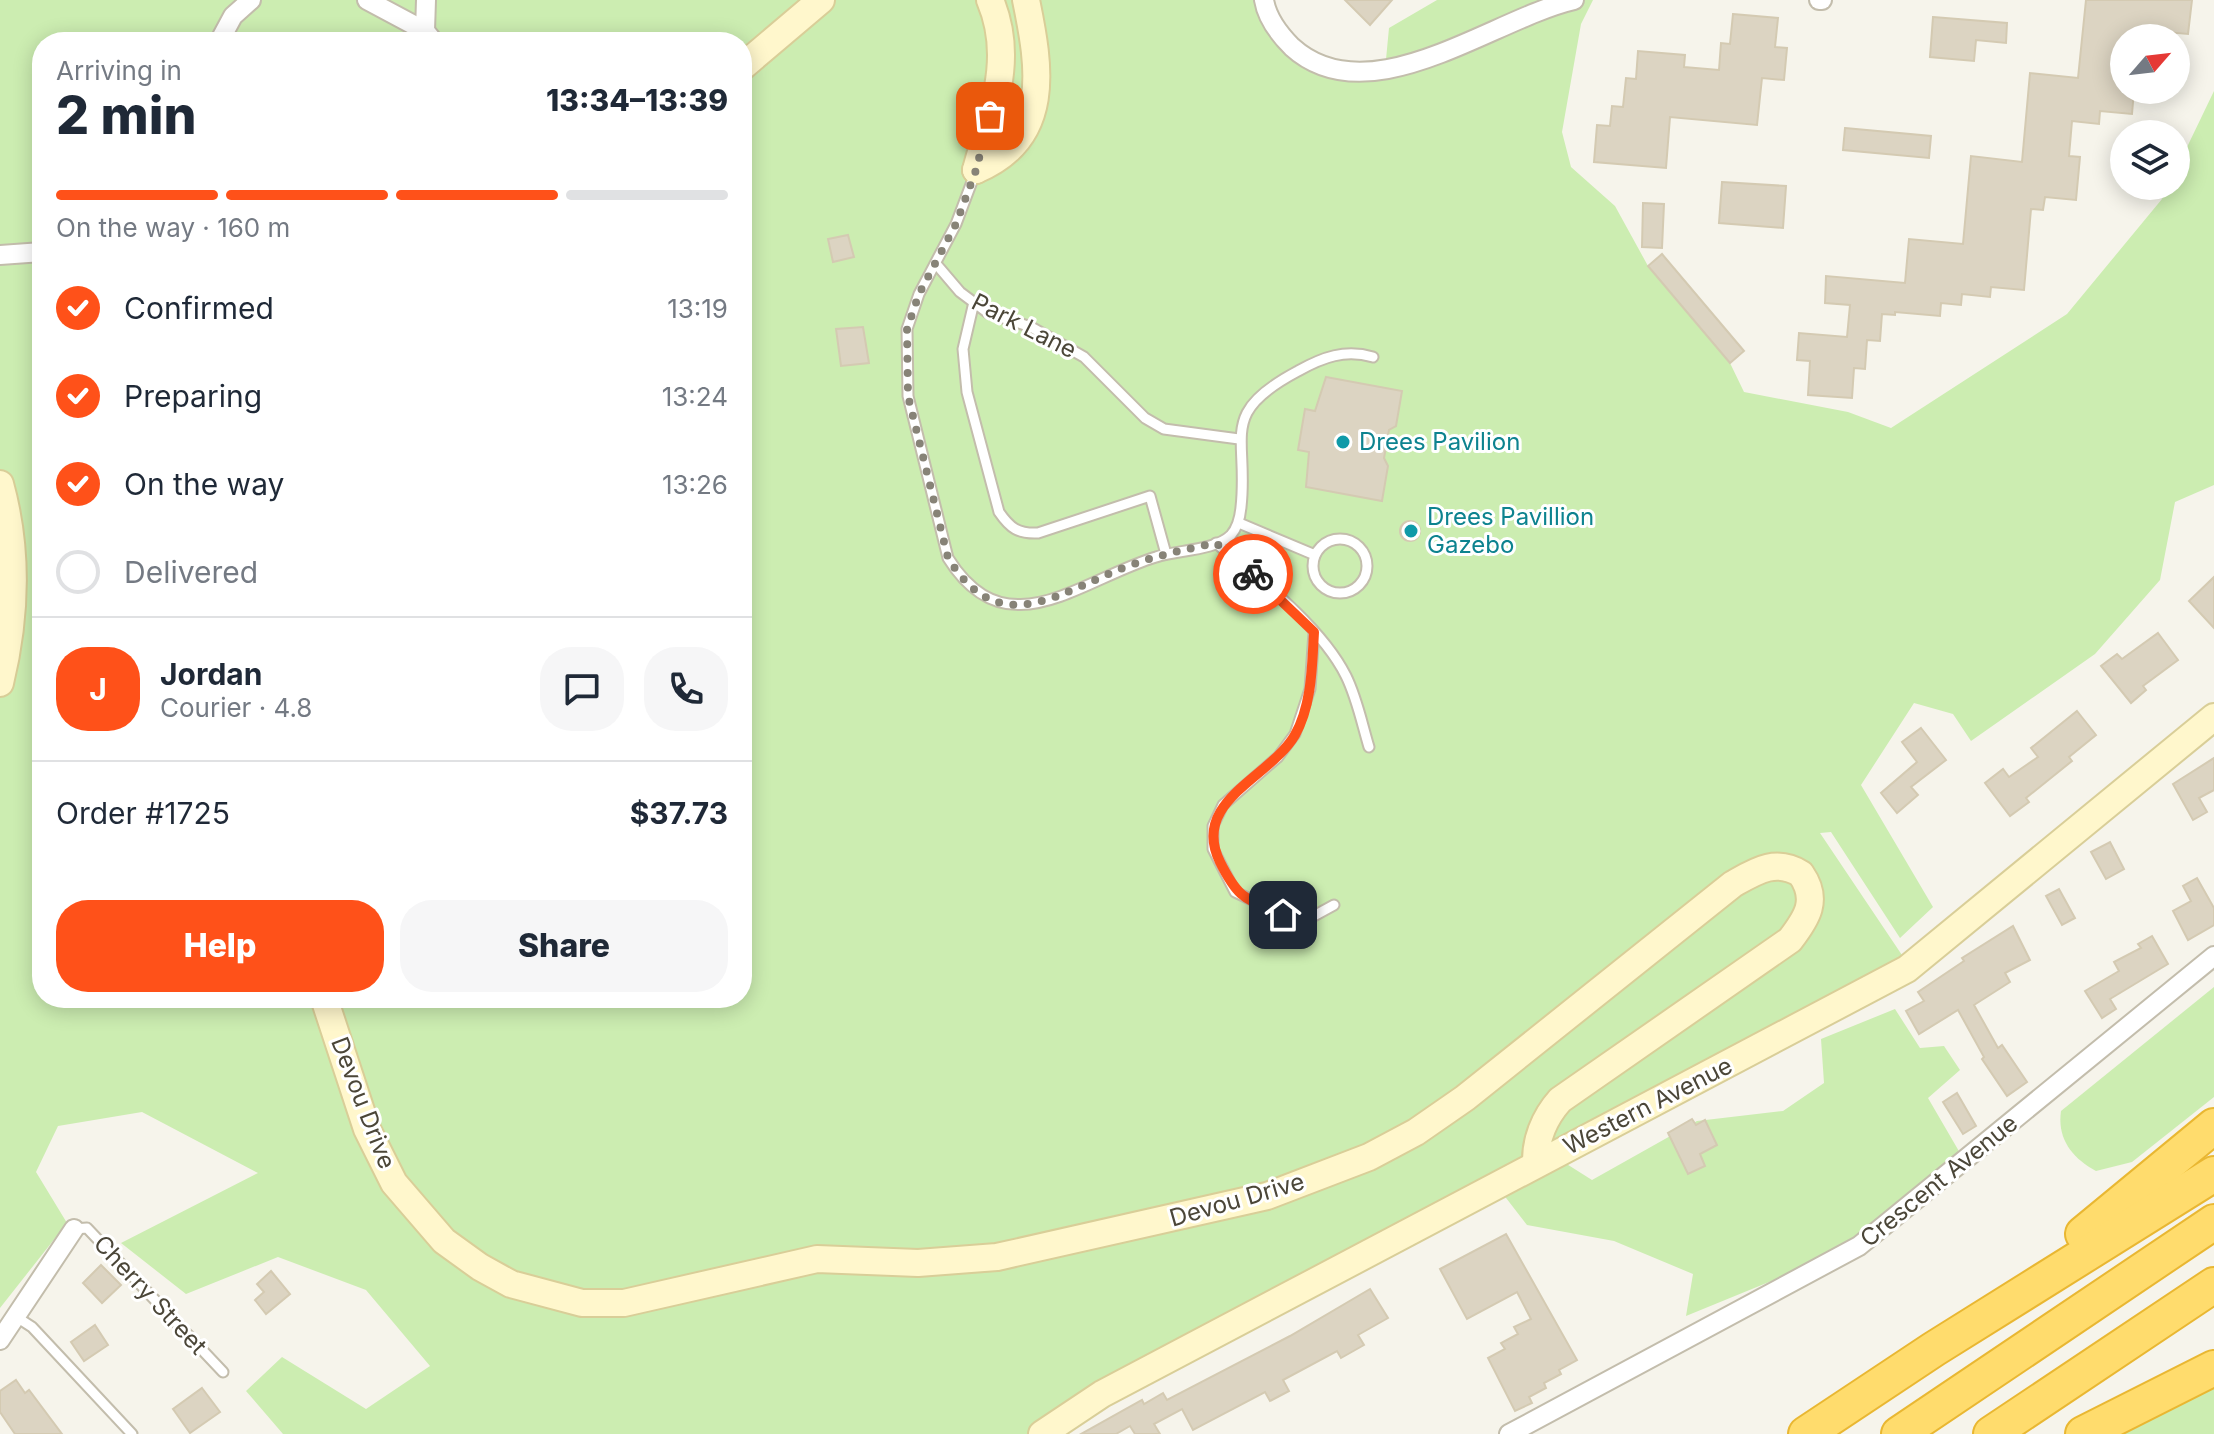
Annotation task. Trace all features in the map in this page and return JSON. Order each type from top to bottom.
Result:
[{"type":"highway","points":[[1934,1349],[2147,1183],[2214,1126]]},
{"type":"highway","points":[[1806,1434],[1934,1349],[2214,1174]]},
{"type":"highway","points":[[1899,1434],[2214,1222]]},
{"type":"highway","points":[[1991,1434],[2214,1285]]},
{"type":"highway","points":[[2083,1434],[2158,1393],[2214,1368]]},
{"type":"street","points":[[224,32],[233,16],[251,0]]},
{"type":"street","points":[[367,0],[422,32]]},
{"type":"street","points":[[426,0],[429,32]]},
{"type":"street","points":[[752,59],[821,0]]},
{"type":"street","points":[[976,170],[1002,69],[1001,27],[990,0]]},
{"type":"street","points":[[976,170],[1002,158],[1029,124],[1036,57],[1026,0]]},
{"type":"street","points":[[1264,0],[1282,38],[1302,56],[1326,69],[1352,73],[1385,71],[1419,62],[1521,17],[1574,0]]},
{"type":"street","points":[[1,257],[32,253]]},
{"type":"street","points":[[0,484],[11,530],[13,572],[12,619],[0,683]]},
{"type":"street","name":"Western Avenue","points":[[1042,1434],[1102,1394],[1907,969],[2214,717]]},
{"type":"street","name":"Devou Drive","points":[[327,1008],[367,1129],[380,1156],[394,1183],[444,1241],[480,1267],[511,1284],[582,1303],[624,1303],[817,1259],[918,1263],[997,1257],[1267,1196],[1369,1157],[1416,1132],[1465,1098],[1733,884],[1757,870],[1778,865],[1801,874],[1811,894],[1809,916],[1790,940],[1560,1100],[1551,1111],[1535,1147],[1536,1164]]},
{"type":"street","name":"Crescent Avenue","points":[[1509,1434],[1859,1246],[2214,956]]},
{"type":"street","points":[[0,1340],[74,1229]]},
{"type":"lane","points":[[976,170],[937,265],[911,313],[905,375],[940,534],[957,573],[982,596],[1010,607],[1032,606],[1166,554],[1216,543],[1229,537],[1239,523],[1243,478],[1239,439],[1243,418],[1277,382],[1323,358],[1351,353],[1373,357]]},
{"type":"lane","name":"Park Lane","points":[[937,265],[988,313],[1059,340],[1084,357],[1145,418],[1164,429],[1239,439]]},
{"type":"lane","points":[[974,302],[963,349],[967,392],[999,512],[1009,526],[1022,534],[1038,533],[1150,496],[1166,554]]},
{"type":"lane","points":[[1239,523],[1315,555]]},
{"type":"lane","points":[[1335,539],[1352,542],[1364,554],[1366,572],[1363,580],[1349,591],[1332,591],[1324,587],[1314,572],[1315,555],[1335,539]]},
{"type":"lane","points":[[1216,543],[1314,632],[1347,678],[1369,747]]},
{"type":"lane","points":[[1314,632],[1310,689],[1295,734],[1278,757],[1223,805],[1213,826],[1213,849],[1235,892],[1265,907],[1301,923],[1334,905]]},
{"type":"lane","name":"Cherry Street","points":[[74,1229],[87,1228],[223,1372]]},
{"type":"lane","points":[[15,1316],[32,1327],[132,1434]]},
{"type":"green space","points":[[0,0],[1264,0],[1302,56],[1385,70],[1389,28],[1437,0],[1593,0],[1581,24],[1562,132],[1571,167],[1615,206],[1648,266],[1730,363],[1744,392],[1848,412],[1891,428],[2067,314],[2161,200],[2190,200],[2190,141],[2214,91],[2214,485],[2175,502],[2160,580],[2095,654],[1971,741],[1953,714],[1914,703],[1861,785],[1933,907],[1900,938],[1831,832],[1820,833],[1910,967],[1554,1156],[1592,1180],[1697,1121],[1783,1111],[1824,1083],[1821,1039],[1895,1009],[1920,1048],[1944,1046],[1960,1070],[1928,1098],[1960,1153],[1877,1226],[1803,1268],[1686,1316],[1693,1274],[1614,1241],[1527,1225],[1496,1185],[1042,1434],[283,1434],[246,1391],[282,1357],[366,1409],[430,1366],[366,1290],[278,1257],[186,1294],[121,1243],[258,1173],[142,1112],[58,1126],[36,1172],[67,1223],[0,1308]]},
{"type":"green space","points":[[2214,987],[2214,1097],[2132,1162],[2096,1171],[2087,1166],[2073,1154],[2064,1139],[2061,1111]]},
{"type":"green space","points":[[2214,1378],[2214,1434],[2105,1434]]},
{"type":"building","points":[[1345,0],[1392,0],[1370,25]]},
{"type":"building","points":[[2086,0],[2192,0],[2189,24],[2110,24],[2110,104],[2133,104],[2132,114],[2100,111],[2099,124],[2072,121],[2069,156],[2080,157],[2076,200],[2045,197],[2043,210],[2031,209],[2024,290],[1991,287],[1990,297],[1962,294],[1961,305],[1941,303],[1940,316],[1895,312],[1895,315],[1882,314],[1880,341],[1867,340],[1865,369],[1854,368],[1852,398],[1808,395],[1810,361],[1797,360],[1799,333],[1847,337],[1850,305],[1825,303],[1826,276],[1905,283],[1909,239],[1963,244],[1971,156],[2022,162],[2030,73],[2078,78]]},
{"type":"building","points":[[1733,14],[1778,18],[1775,47],[1787,48],[1784,80],[1762,78],[1757,125],[1670,117],[1666,168],[1594,162],[1597,125],[1610,126],[1612,106],[1623,107],[1626,78],[1636,79],[1638,51],[1685,55],[1684,67],[1719,70],[1721,43],[1730,44]]},
{"type":"building","points":[[1933,17],[2007,23],[2006,43],[1976,40],[1974,61],[1930,57]]},
{"type":"building","points":[[1845,128],[1931,136],[1929,158],[1843,150]]},
{"type":"building","points":[[1722,182],[1786,186],[1783,228],[1719,223]]},
{"type":"building","points":[[1643,203],[1664,204],[1662,248],[1642,247]]},
{"type":"building","points":[[848,235],[854,257],[833,262],[828,239]]},
{"type":"building","points":[[1662,254],[1744,351],[1730,363],[1648,266]]},
{"type":"building","points":[[863,327],[869,363],[841,366],[836,329]]},
{"type":"building","name":"Drees Pavilion","points":[[1326,377],[1402,391],[1396,426],[1389,430],[1384,458],[1388,466],[1382,501],[1306,487],[1309,452],[1298,450],[1305,409],[1315,411]]},
{"type":"building","name":"Drees Pavillion Gazebo","points":[[1410,521],[1417,524],[1420,531],[1417,538],[1410,541],[1403,538],[1400,531],[1403,524]]},
{"type":"building","points":[[2214,577],[2214,628],[2189,601]]},
{"type":"building","points":[[2158,633],[2178,660],[2143,686],[2146,690],[2131,703],[2101,666],[2117,654],[2122,659]]},
{"type":"building","points":[[2077,711],[2096,735],[2069,757],[2072,761],[2026,798],[2029,802],[2010,816],[1985,783],[2003,769],[2009,777],[2038,757],[2031,748]]},
{"type":"building","points":[[1921,728],[1946,760],[1911,787],[1918,795],[1897,813],[1881,793],[1917,762],[1902,742]]},
{"type":"building","points":[[2214,758],[2214,790],[2199,798],[2207,812],[2193,820],[2173,784]]},
{"type":"building","points":[[2110,842],[2124,869],[2106,879],[2091,852]]},
{"type":"building","points":[[2197,878],[2214,908],[2214,925],[2188,940],[2173,911],[2191,901],[2183,886]]},
{"type":"building","points":[[2059,889],[2075,918],[2062,925],[2046,896]]},
{"type":"building","points":[[2013,926],[2030,960],[2005,973],[2010,982],[1974,1005],[1998,1048],[2002,1045],[2027,1082],[2007,1096],[1982,1059],[1984,1057],[1958,1010],[1919,1034],[1906,1011],[1924,1001],[1918,992],[1964,961],[1962,958]]},
{"type":"building","points":[[2152,936],[2168,964],[2110,999],[2116,1009],[2102,1018],[2085,991],[2119,971],[2114,962],[2141,948],[2138,944]]},
{"type":"building","points":[[1957,1093],[1976,1126],[1963,1134],[1943,1102]]},
{"type":"building","points":[[1692,1119],[1696,1125],[1705,1120],[1717,1145],[1700,1154],[1705,1166],[1688,1174],[1668,1133]]},
{"type":"building","points":[[1506,1234],[1577,1360],[1544,1383],[1546,1388],[1529,1397],[1532,1403],[1515,1411],[1488,1358],[1505,1349],[1501,1343],[1518,1334],[1514,1327],[1531,1319],[1517,1292],[1467,1319],[1440,1269]]},
{"type":"building","points":[[101,1265],[121,1285],[102,1303],[83,1283]]},
{"type":"building","points":[[271,1271],[290,1294],[266,1314],[255,1300],[264,1292],[257,1284]]},
{"type":"building","points":[[1370,1289],[1388,1318],[1358,1335],[1364,1345],[1341,1358],[1337,1351],[1283,1380],[1289,1391],[1270,1401],[1265,1392],[1193,1430],[1182,1409],[1154,1424],[1160,1434],[1135,1434],[1130,1426],[1116,1434],[1081,1434],[1142,1400],[1144,1404],[1163,1393],[1167,1400],[1290,1336]]},
{"type":"building","points":[[95,1325],[108,1345],[84,1361],[71,1342]]},
{"type":"building","points":[[16,1380],[25,1393],[29,1390],[62,1434],[15,1434],[0,1412],[0,1391]]},
{"type":"building","points":[[202,1388],[220,1412],[190,1433],[173,1409]]},
{"type":"way so far","points":[[990,116],[976,170],[956,224],[919,294],[907,329],[905,375],[908,396],[948,558],[957,573],[982,596],[1010,607],[1032,606],[1130,565],[1216,543],[1253,574]]},
{"type":"place","name":"Drees Pavilion","points":[[1343,442]]},
{"type":"place","name":"Drees Pavillion Gazebo","points":[[1411,531]]},
{"type":"route","points":[[1253,574],[1314,632],[1310,689],[1295,734],[1278,757],[1223,805],[1213,826],[1213,849],[1235,892],[1283,915]]}]
